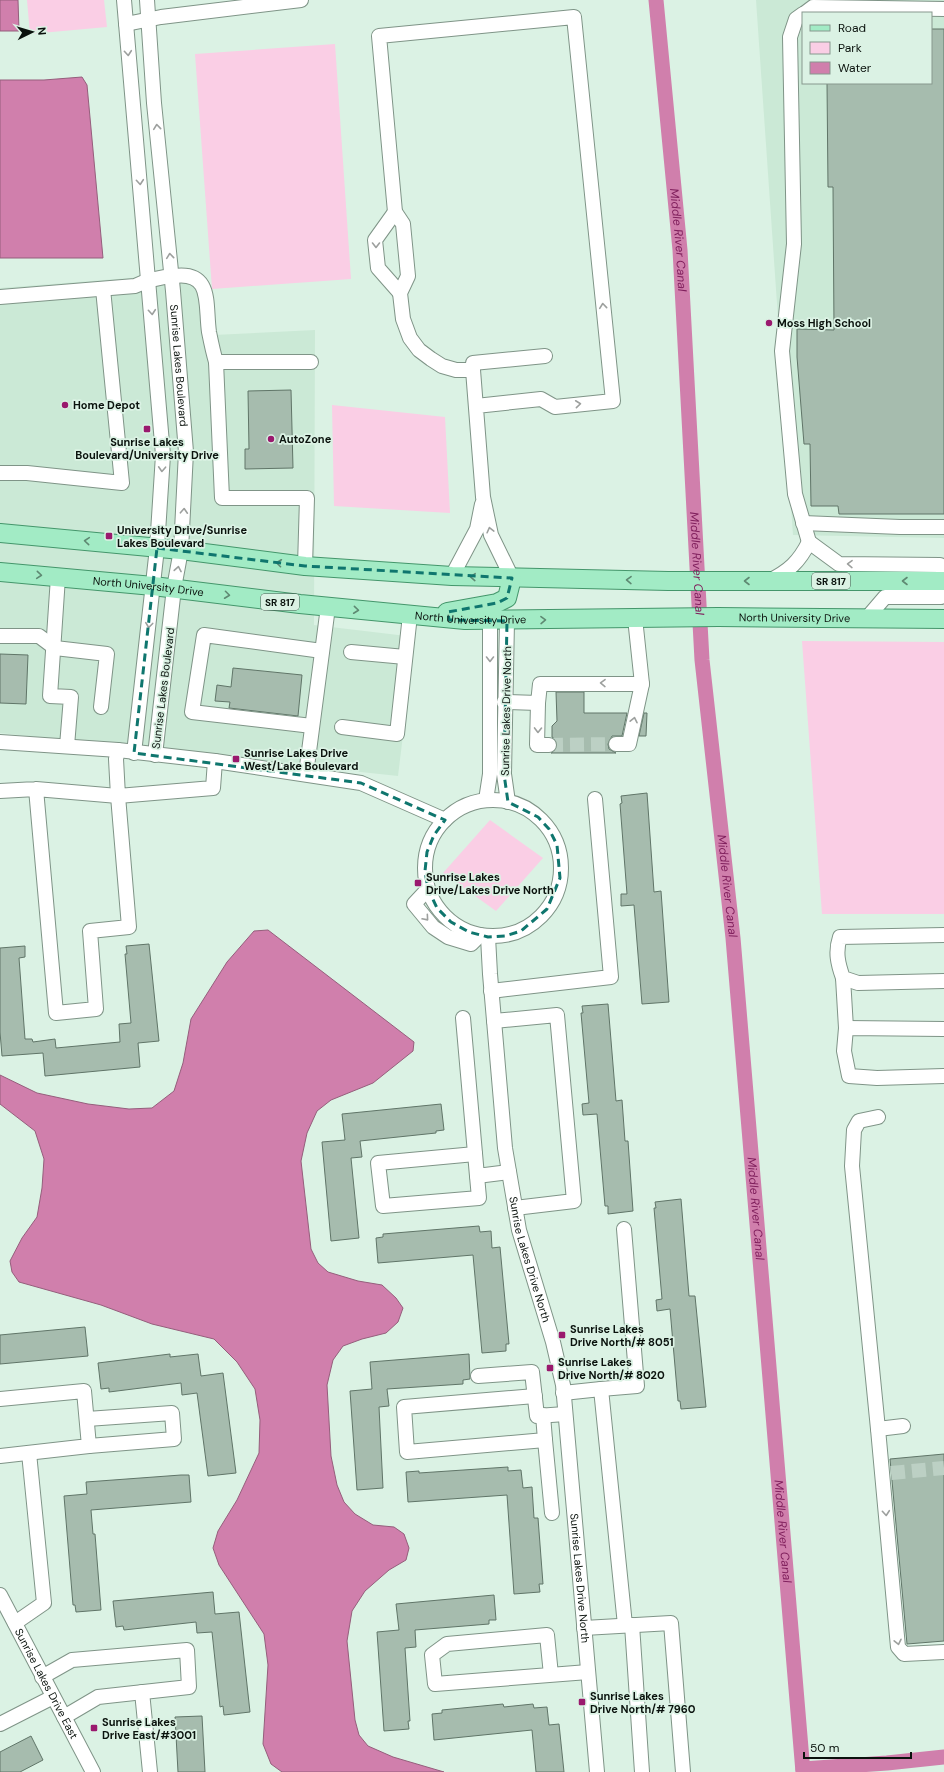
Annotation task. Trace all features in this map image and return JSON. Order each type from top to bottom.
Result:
[{"type":"main road","name":"SR 817","points":[[0,533],[181,550],[306,566],[452,576],[668,581],[944,581]]},
{"type":"main road","name":"North University Drive","points":[[0,572],[174,588],[328,607],[464,620],[718,617],[944,619]]},
{"type":"main road","points":[[418,616],[497,603],[506,598],[512,578]]},
{"type":"street","name":"Sunrise Lakes Boulevard","points":[[124,0],[163,455],[157,548],[134,753]]},
{"type":"street","name":"Sunrise Lakes Boulevard","points":[[147,0],[186,452],[181,550],[174,588],[155,755]]},
{"type":"street","points":[[126,24],[224,5],[301,0]]},
{"type":"street","points":[[807,12],[813,7],[944,9]]},
{"type":"street","points":[[802,15],[796,19],[790,37],[794,244],[782,351],[795,494],[809,542],[839,564],[940,565],[944,567]]},
{"type":"street","points":[[473,370],[456,370],[442,366],[420,350],[410,338],[403,319],[400,293],[408,276],[403,224],[395,212],[379,36],[574,17],[612,401],[555,407],[541,400],[476,406]]},
{"type":"street","points":[[395,212],[375,240],[378,268],[400,293]]},
{"type":"street","points":[[0,297],[135,286],[149,279],[185,275],[194,276],[202,284],[206,295],[209,332],[216,362],[222,498],[307,498],[306,566]]},
{"type":"street","points":[[0,473],[27,473],[122,483],[103,289]]},
{"type":"street","points":[[512,578],[491,535],[483,498],[473,363],[545,356]]},
{"type":"street","points":[[216,362],[311,362]]},
{"type":"street","points":[[452,576],[477,529],[483,498]]},
{"type":"street","points":[[803,523],[892,527],[944,527]]},
{"type":"street","points":[[769,581],[785,573],[801,557],[809,542]]},
{"type":"street","points":[[58,577],[55,648],[50,696],[71,697],[67,746]]},
{"type":"street","points":[[867,618],[885,597],[941,597],[944,595]]},
{"type":"street","points":[[306,774],[328,607]]},
{"type":"street","points":[[342,727],[397,734],[406,658],[418,616]]},
{"type":"street","points":[[616,744],[629,744],[642,684],[635,618]]},
{"type":"street","name":"Sunrise Lakes Drive North","points":[[499,620],[504,702],[504,774],[508,802]]},
{"type":"street","name":"Sunrise Lakes Drive North","points":[[486,800],[490,774],[499,620]]},
{"type":"street","points":[[0,636],[38,636],[55,648],[107,654],[101,707]]},
{"type":"street","points":[[312,726],[192,712],[204,636],[322,651]]},
{"type":"street","points":[[350,652],[406,658]]},
{"type":"street","points":[[549,745],[537,745],[540,684],[642,684]]},
{"type":"street","points":[[504,702],[538,703]]},
{"type":"street","points":[[0,742],[118,750],[215,761],[361,783],[445,820]]},
{"type":"street","points":[[36,789],[56,1013],[96,1009],[90,931],[129,927],[118,796],[116,758],[118,750]]},
{"type":"street","points":[[0,791],[36,789],[118,796],[213,788],[215,761]]},
{"type":"street","points":[[491,991],[611,977],[595,799]]},
{"type":"street","points":[[486,800],[508,802],[528,810],[538,817],[549,830],[558,850],[560,861],[560,878],[556,895],[547,910],[536,922],[521,931],[505,936],[484,936],[468,932],[451,922],[437,908],[428,889],[425,871],[427,852],[434,835],[445,820],[464,807],[486,800]]},
{"type":"street","points":[[428,889],[414,904],[433,927],[448,937],[471,944],[484,936]]},
{"type":"street","points":[[944,935],[840,937],[837,947],[837,962],[843,978],[846,1028],[844,1051],[849,1076],[877,1078],[944,1076]]},
{"type":"street","name":"Sunrise Lakes Drive North","points":[[484,936],[491,991],[505,1148],[515,1208],[519,1230],[553,1342],[563,1393],[597,1772]]},
{"type":"street","points":[[843,978],[858,983],[944,981]]},
{"type":"street","points":[[494,1022],[557,1015],[574,1201],[515,1208]]},
{"type":"street","points":[[463,1018],[479,1198],[383,1206],[378,1163],[475,1154]]},
{"type":"street","points":[[846,1028],[944,1029]]},
{"type":"street","points":[[878,1117],[859,1121],[854,1130],[852,1166],[878,1429],[886,1474],[898,1647],[904,1654],[944,1652]]},
{"type":"street","points":[[476,1176],[509,1172]]},
{"type":"street","points":[[563,1393],[637,1386],[624,1229]]},
{"type":"street","points":[[478,1376],[532,1372],[537,1416],[565,1414]]},
{"type":"street","points":[[601,1389],[629,1625],[642,1772]]},
{"type":"street","points":[[0,1399],[84,1391],[90,1446]]},
{"type":"street","points":[[535,1396],[404,1408],[407,1452],[545,1440]]},
{"type":"street","points":[[0,1456],[174,1438],[172,1413],[87,1419]]},
{"type":"street","points":[[543,1416],[552,1513]]},
{"type":"street","points":[[878,1429],[903,1426]]},
{"type":"street","points":[[15,1623],[44,1603],[29,1453]]},
{"type":"street","points":[[550,1495],[572,1492]]},
{"type":"street","name":"Sunrise Lakes Drive East","points":[[0,1595],[93,1772]]},
{"type":"street","points":[[584,1628],[671,1623],[683,1772]]},
{"type":"street","points":[[551,1675],[547,1635],[447,1644],[432,1655],[435,1684],[551,1675],[588,1672]]},
{"type":"street","points":[[42,1677],[72,1660],[187,1650],[189,1687],[98,1697],[64,1717]]},
{"type":"street","points":[[142,1692],[150,1772]]},
{"type":"street","points":[[0,1724],[53,1697]]},
{"type":"highlighted area","points":[[157,548],[305,566],[512,578],[507,598],[497,603],[448,612],[449,620],[507,621],[504,774],[508,802],[538,817],[549,829],[557,845],[560,878],[547,909],[521,931],[505,936],[488,937],[469,932],[451,922],[437,908],[428,889],[425,871],[427,852],[434,835],[445,820],[399,798],[361,783],[134,753]]},
{"type":"shaded area","points":[[756,0],[944,0],[944,538],[793,535]]},
{"type":"shaded area","points":[[195,273],[214,335],[315,330],[314,625],[415,637],[398,776],[0,733],[0,288]]},
{"type":"green space","points":[[27,0],[104,0],[107,27],[30,34]]},
{"type":"green space","points":[[335,44],[351,279],[212,289],[195,54]]},
{"type":"green space","points":[[332,405],[445,417],[450,513],[334,506]]},
{"type":"green space","points":[[802,641],[944,642],[944,914],[822,914]]},
{"type":"green space","points":[[490,820],[543,858],[496,911],[443,873]]},
{"type":"water","points":[[0,0],[18,0],[19,31],[0,31]]},
{"type":"water","points":[[82,77],[87,85],[103,258],[0,258],[0,80],[44,80]]},
{"type":"water","points":[[268,930],[414,1042],[413,1051],[373,1083],[331,1100],[317,1111],[307,1133],[301,1161],[311,1249],[318,1263],[328,1272],[358,1281],[382,1285],[396,1298],[403,1308],[398,1322],[386,1333],[362,1339],[343,1346],[333,1360],[327,1385],[331,1456],[337,1485],[344,1502],[355,1514],[373,1525],[394,1527],[404,1534],[409,1548],[406,1560],[389,1570],[365,1591],[352,1611],[347,1641],[355,1720],[359,1735],[368,1746],[393,1757],[444,1772],[282,1772],[271,1764],[263,1744],[268,1665],[264,1634],[219,1565],[213,1548],[218,1531],[237,1500],[259,1453],[260,1420],[255,1389],[237,1362],[214,1339],[152,1324],[101,1305],[19,1282],[12,1272],[10,1261],[22,1238],[37,1217],[42,1188],[44,1159],[35,1131],[0,1104],[0,1075],[37,1093],[88,1104],[129,1109],[152,1108],[174,1091],[183,1063],[191,1019],[227,962],[254,931]]},
{"type":"building","points":[[932,29],[944,29],[944,514],[839,514],[838,506],[811,506],[810,444],[804,444],[797,357],[797,329],[834,330],[833,187],[828,187],[827,84],[932,84]]},
{"type":"building","name":"AutoZone","points":[[291,390],[293,468],[245,469],[245,449],[249,449],[248,391]]},
{"type":"building","points":[[0,654],[28,655],[26,704],[0,703]]},
{"type":"building","points":[[233,668],[302,675],[298,716],[229,708],[230,702],[215,701],[217,685],[231,687]]},
{"type":"building","points":[[556,692],[584,692],[584,713],[627,713],[622,736],[612,736],[608,744],[609,749],[616,753],[551,753],[556,750],[557,745],[556,740],[552,737],[552,726],[557,721]]},
{"type":"building","points":[[644,713],[647,713],[646,736],[639,736]]},
{"type":"building","points":[[647,793],[654,892],[661,891],[669,1002],[642,1004],[634,905],[621,906],[621,894],[627,894],[620,804],[622,803],[621,796]]},
{"type":"building","points":[[149,944],[159,1041],[138,1043],[140,1067],[45,1076],[43,1053],[2,1056],[0,1032],[0,948],[25,946],[25,957],[19,958],[25,1039],[32,1039],[33,1042],[55,1039],[56,1048],[120,1042],[119,1024],[131,1023],[125,954],[127,954],[126,946]]},
{"type":"building","points":[[608,1004],[616,1101],[622,1100],[625,1141],[628,1141],[633,1211],[608,1214],[608,1206],[605,1206],[597,1114],[583,1115],[582,1104],[589,1103],[581,1013],[583,1013],[582,1006]]},
{"type":"building","points":[[441,1104],[444,1130],[436,1131],[436,1133],[360,1141],[362,1157],[351,1158],[359,1238],[331,1241],[322,1142],[345,1140],[342,1114]]},
{"type":"building","points":[[681,1199],[689,1296],[695,1296],[706,1407],[681,1409],[680,1401],[678,1401],[670,1309],[657,1311],[656,1300],[662,1299],[654,1208],[656,1208],[655,1202]]},
{"type":"building","points":[[479,1226],[480,1232],[491,1231],[492,1248],[500,1247],[509,1344],[506,1344],[506,1351],[482,1353],[473,1255],[378,1263],[376,1238],[383,1237],[383,1234]]},
{"type":"building","points":[[85,1327],[88,1356],[0,1364],[0,1335]]},
{"type":"building","points":[[170,1354],[170,1357],[198,1354],[201,1376],[223,1373],[236,1473],[208,1476],[197,1393],[182,1395],[181,1383],[109,1392],[109,1388],[101,1389],[98,1363]]},
{"type":"building","points":[[469,1354],[470,1379],[463,1380],[463,1384],[387,1389],[389,1406],[379,1407],[383,1488],[357,1490],[350,1391],[372,1389],[370,1362]]},
{"type":"building","points":[[944,1454],[944,1641],[907,1644],[890,1459]]},
{"type":"building","points":[[508,1467],[508,1471],[521,1470],[523,1488],[532,1487],[534,1518],[538,1518],[543,1584],[539,1584],[540,1592],[514,1594],[507,1495],[408,1502],[406,1472],[419,1471],[419,1473]]},
{"type":"building","points":[[189,1475],[191,1502],[91,1510],[93,1534],[95,1534],[101,1610],[76,1612],[75,1605],[73,1605],[64,1496],[87,1494],[86,1482]]},
{"type":"building","points":[[213,1592],[215,1614],[239,1612],[250,1712],[224,1715],[223,1706],[220,1707],[212,1632],[197,1633],[196,1622],[124,1630],[123,1626],[116,1627],[113,1601]]},
{"type":"building","points":[[494,1595],[496,1620],[489,1620],[489,1624],[415,1630],[416,1647],[405,1648],[410,1721],[408,1721],[409,1729],[384,1731],[377,1632],[399,1630],[396,1604]]},
{"type":"building","points":[[503,1704],[504,1707],[533,1704],[534,1708],[547,1707],[549,1725],[559,1724],[564,1772],[536,1772],[532,1730],[434,1740],[432,1714],[442,1713],[442,1710]]},
{"type":"building","points":[[202,1716],[205,1772],[178,1772],[175,1717]]},
{"type":"building","points":[[31,1736],[43,1760],[20,1772],[0,1772],[0,1752]]},
{"type":"waterway","name":"Middle River Canal","points":[[656,0],[680,250],[702,660],[733,938],[803,1772]]},
{"type":"waterway","points":[[803,1769],[944,1757]]},
{"type":"tunnel","points":[[549,745],[616,744]]},
{"type":"tunnel","points":[[891,1473],[944,1468]]},
{"type":"place","name":"Moss High School","points":[[769,323]]},
{"type":"place","name":"Home Depot","points":[[65,405]]},
{"type":"place","name":"Sunrise Lakes Boulevard/University Drive","points":[[147,429]]},
{"type":"place","name":"AutoZone","points":[[271,439]]},
{"type":"place","name":"University Drive/Sunrise Lakes Boulevard","points":[[109,536]]},
{"type":"place","name":"Sunrise Lakes Drive West/Lake Boulevard","points":[[236,759]]},
{"type":"place","name":"Sunrise Lakes Drive/Lakes Drive North","points":[[418,883]]},
{"type":"place","name":"Sunrise Lakes Drive North/# 8051","points":[[562,1335]]},
{"type":"place","name":"Sunrise Lakes Drive North/# 8020","points":[[550,1368]]},
{"type":"place","name":"Sunrise Lakes Drive North/# 7960","points":[[582,1702]]},
{"type":"place","name":"Sunrise Lakes Drive East/#3001","points":[[94,1728]]}]
